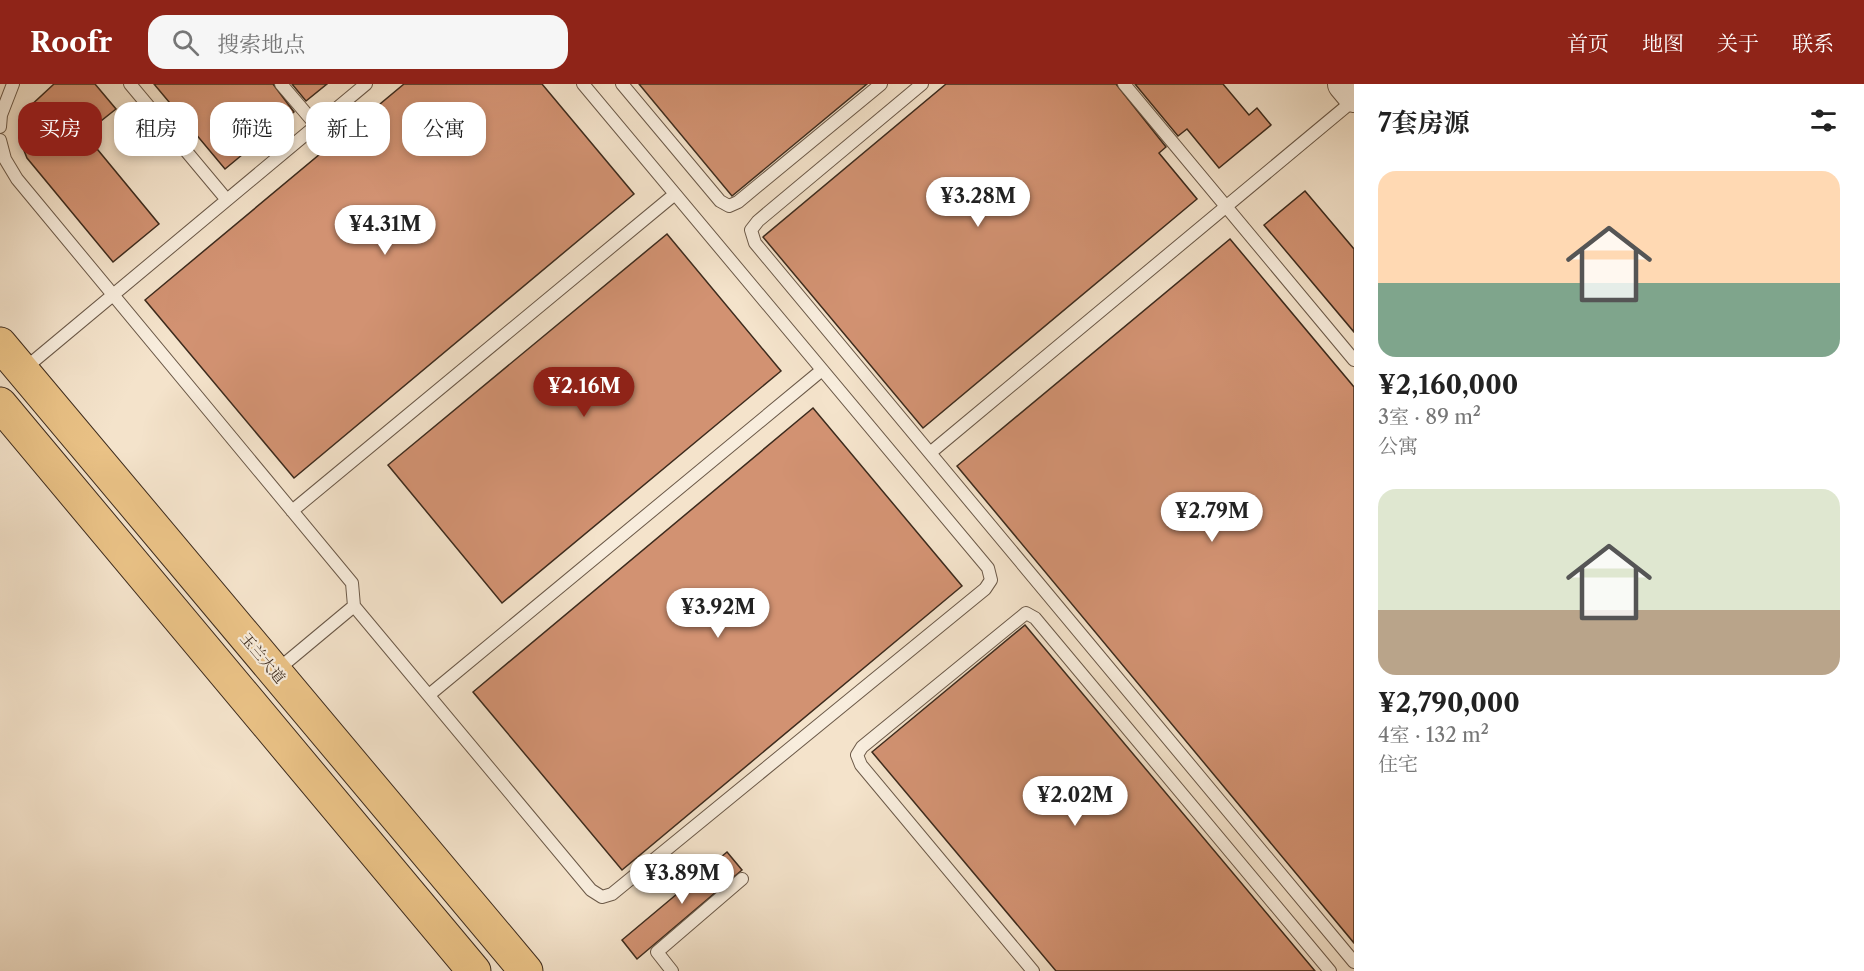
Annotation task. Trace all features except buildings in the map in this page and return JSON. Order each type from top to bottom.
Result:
[{"type":"main road","name":"玉兰大道","points":[[0,344],[526,971]]},
{"type":"main road","points":[[0,404],[474,971]]},
{"type":"street","points":[[1344,84],[1354,98]]},
{"type":"lane","points":[[0,127],[1,115],[13,84]]},
{"type":"lane","points":[[130,84],[227,200]]},
{"type":"lane","points":[[281,84],[306,113]]},
{"type":"lane","points":[[344,102],[366,84]]},
{"type":"lane","points":[[0,140],[5,159],[17,179],[352,583],[354,606],[591,890],[602,897],[612,894],[985,589],[992,580],[988,568],[583,84]]},
{"type":"lane","points":[[622,84],[720,201],[729,206],[738,202],[881,84]]},
{"type":"lane","points":[[922,84],[751,230],[755,243],[1354,962]]},
{"type":"lane","points":[[1124,84],[1354,360]]},
{"type":"lane","points":[[930,453],[1354,98]]},
{"type":"lane","points":[[22,370],[306,133]]},
{"type":"lane","points":[[292,512],[675,194]]},
{"type":"lane","points":[[429,695],[822,370]]},
{"type":"lane","points":[[275,672],[354,606]]},
{"type":"lane","points":[[1033,971],[861,765],[857,755],[871,740],[1018,616],[1026,613],[1035,618],[1330,971]]},
{"type":"lane","points":[[672,971],[657,952],[742,879]]}]
